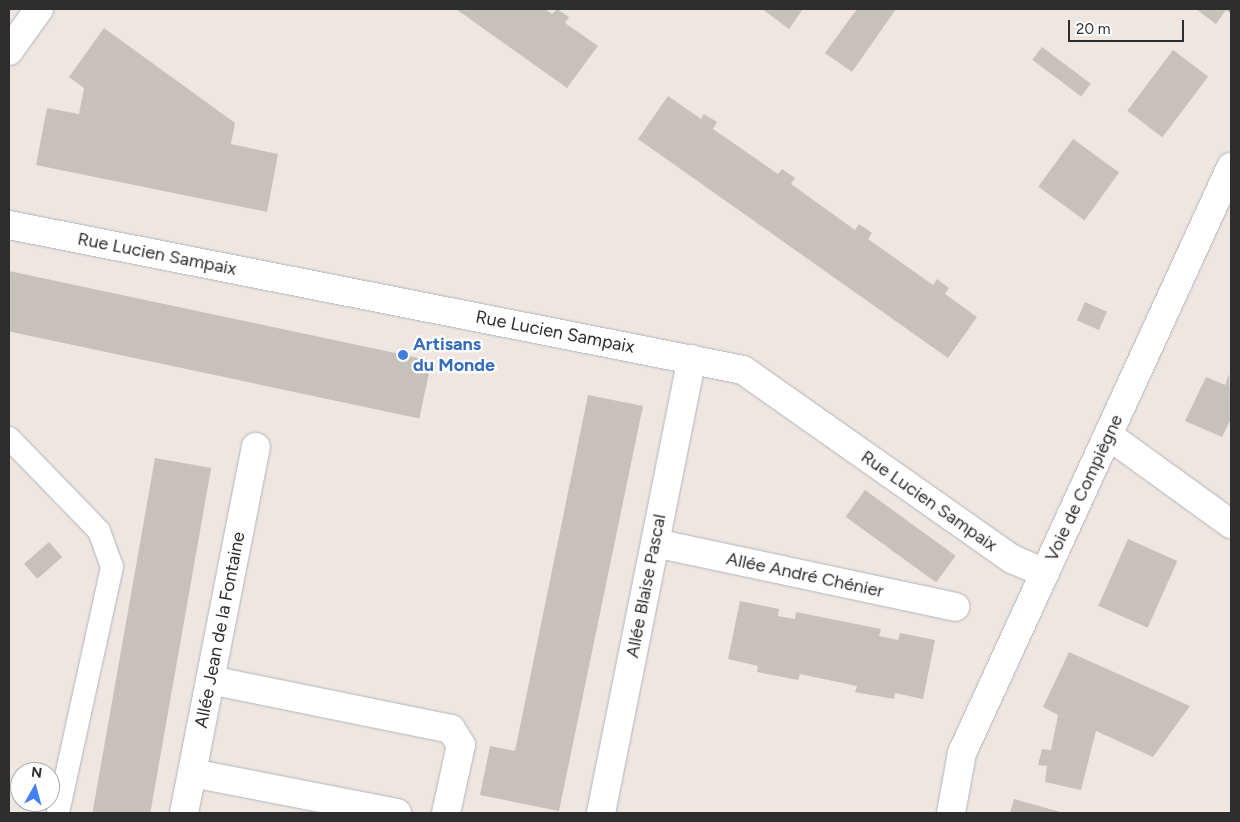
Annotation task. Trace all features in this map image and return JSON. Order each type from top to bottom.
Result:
[{"type":"street","points":[[9,51],[39,9]]},
{"type":"street","name":"Voie de Compiègne","points":[[951,813],[962,753],[1231,167]]},
{"type":"street","name":"Rue Lucien Sampaix","points":[[9,225],[743,370],[1012,559],[1045,573]]},
{"type":"street","name":"Allée Blaise Pascal","points":[[601,813],[692,359]]},
{"type":"street","points":[[1108,435],[1231,524]]},
{"type":"street","name":"Allée Jean de la Fontaine","points":[[184,813],[256,447]]},
{"type":"street","name":"Allée André Chénier","points":[[655,543],[955,607]]},
{"type":"street","points":[[210,680],[451,729],[461,745],[446,813]]},
{"type":"street","points":[[192,773],[397,813]]},
{"type":"lane","points":[[9,438],[99,530],[112,567],[58,813]]},
{"type":"building","points":[[456,9],[545,9],[552,14],[557,9],[569,17],[565,23],[598,46],[567,88]]},
{"type":"building","points":[[762,9],[803,9],[789,29]]},
{"type":"building","points":[[857,9],[896,9],[852,72],[825,53]]},
{"type":"building","points":[[1196,9],[1231,9],[1231,14],[1226,10],[1216,24]]},
{"type":"building","points":[[104,28],[235,123],[231,144],[278,154],[267,212],[36,165],[47,108],[79,114],[84,88],[69,77]]},
{"type":"building","points":[[1042,47],[1091,84],[1081,96],[1032,60]]},
{"type":"building","points":[[1173,50],[1208,76],[1162,137],[1127,111]]},
{"type":"building","points":[[668,96],[701,119],[704,114],[717,122],[713,129],[778,174],[782,169],[795,178],[791,184],[855,230],[859,224],[872,233],[868,239],[933,285],[937,279],[949,288],[945,294],[977,317],[948,358],[638,139]]},
{"type":"building","points":[[1073,139],[1119,173],[1084,220],[1038,187]]},
{"type":"building","points":[[9,271],[432,361],[419,419],[9,331]]},
{"type":"building","points":[[1085,302],[1107,312],[1099,330],[1077,320]]},
{"type":"building","points":[[1229,374],[1231,419],[1222,437],[1185,421],[1206,377],[1225,385]]},
{"type":"building","points":[[588,395],[643,406],[559,811],[480,795],[490,746],[515,751]]},
{"type":"building","points":[[155,458],[211,468],[150,813],[92,813]]},
{"type":"building","points":[[865,490],[956,556],[936,583],[846,517]]},
{"type":"building","points":[[1128,539],[1177,561],[1148,628],[1098,606]]},
{"type":"building","points":[[49,542],[62,557],[37,579],[24,564]]},
{"type":"building","points":[[740,601],[779,609],[778,616],[795,619],[796,612],[881,629],[879,636],[898,640],[900,633],[935,640],[923,699],[895,693],[894,699],[855,692],[857,686],[800,674],[798,680],[757,672],[758,666],[728,659]]},
{"type":"building","points":[[1069,652],[1190,706],[1153,757],[1096,731],[1081,790],[1045,782],[1047,766],[1038,765],[1042,749],[1051,750],[1058,715],[1043,707]]},
{"type":"building","points":[[1014,799],[1064,813],[1010,813]]},
{"type":"place","name":"Artisans du Monde","points":[[403,355]]}]
